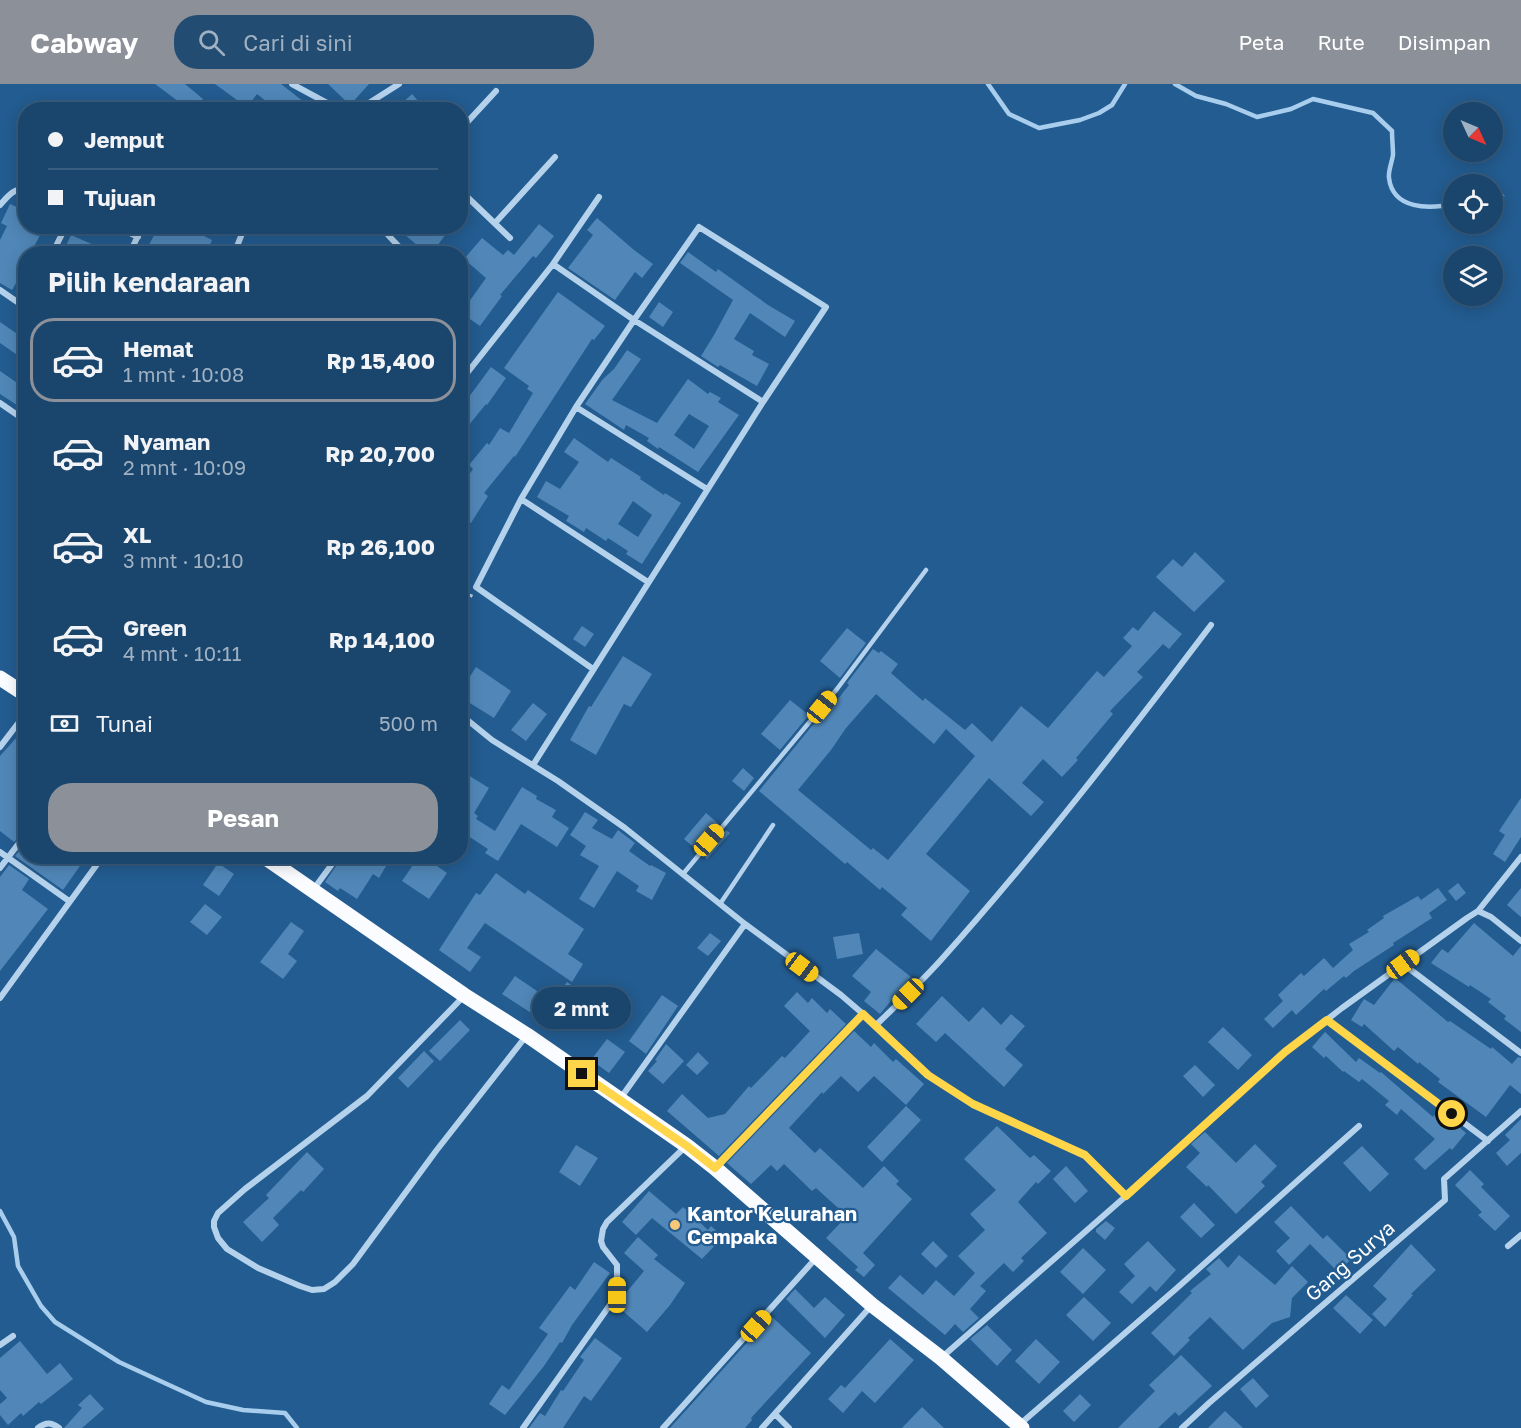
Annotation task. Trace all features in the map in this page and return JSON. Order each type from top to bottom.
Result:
[{"type":"main road","points":[[0,678],[18,690]]},
{"type":"main road","points":[[274,864],[687,1146],[872,1305],[941,1358],[1021,1426]]},
{"type":"street","points":[[292,84],[325,102]]},
{"type":"street","points":[[371,102],[399,84]]},
{"type":"street","points":[[468,121],[496,91]]},
{"type":"street","points":[[495,223],[555,157]]},
{"type":"street","points":[[0,205],[9,194],[18,189]]},
{"type":"street","points":[[468,371],[553,264],[599,196]]},
{"type":"street","points":[[468,198],[510,238]]},
{"type":"street","points":[[533,765],[707,489],[826,307],[699,227],[576,407],[520,499],[476,587],[593,669]]},
{"type":"street","points":[[132,234],[138,237]]},
{"type":"street","points":[[133,246],[139,234]]},
{"type":"street","points":[[387,234],[398,246]]},
{"type":"street","points":[[553,264],[634,320],[763,402]]},
{"type":"street","points":[[0,290],[18,302]]},
{"type":"street","points":[[0,403],[18,415]]},
{"type":"street","points":[[576,407],[707,489]]},
{"type":"street","points":[[520,499],[648,582]]},
{"type":"street","points":[[876,1026],[939,962],[1016,873],[1129,734],[1210,625]]},
{"type":"street","points":[[468,720],[492,740],[625,828],[863,1014],[928,1075],[973,1104],[1085,1155],[1126,1196]]},
{"type":"street","points":[[0,747],[18,723]]},
{"type":"street","points":[[0,868],[18,845]]},
{"type":"street","points":[[0,852],[69,901]]},
{"type":"street","points":[[941,1358],[1126,1196],[1285,1052],[1478,911],[1520,858]]},
{"type":"street","points":[[0,998],[97,864]]},
{"type":"street","points":[[312,891],[332,864]]},
{"type":"street","points":[[1478,911],[1491,917],[1521,941]]},
{"type":"street","points":[[619,1100],[745,924]]},
{"type":"street","points":[[1403,964],[1521,1053]]},
{"type":"street","points":[[464,995],[367,1096],[245,1189],[218,1213],[214,1227],[218,1238],[227,1249],[258,1268],[312,1290],[324,1289],[335,1282],[353,1264],[436,1151],[527,1035]]},
{"type":"street","points":[[715,1168],[863,1014]]},
{"type":"street","points":[[1327,1020],[1488,1140]]},
{"type":"street","name":"Gang Surya","points":[[1182,1428],[1445,1200],[1444,1179],[1521,1111]]},
{"type":"street","points":[[1021,1426],[1359,1126]]},
{"type":"street","points":[[523,1428],[617,1295],[617,1265],[601,1241],[607,1222],[687,1146]]},
{"type":"street","points":[[1508,1246],[1521,1235]]},
{"type":"street","points":[[663,1428],[817,1257]]},
{"type":"street","points":[[762,1428],[872,1305]]},
{"type":"street","points":[[0,1345],[13,1336]]},
{"type":"street","points":[[775,1414],[789,1428]]},
{"type":"street","points":[[38,1428],[44,1423],[52,1423],[60,1428]]},
{"type":"lane","points":[[683,874],[837,689],[926,570]]},
{"type":"lane","points":[[720,904],[773,825]]},
{"type":"path","points":[[468,602],[476,587]]},
{"type":"building","points":[[155,84],[185,84],[203,99],[201,102],[179,102]]},
{"type":"building","points":[[215,84],[281,84],[304,102],[267,102],[257,94],[251,102],[235,102],[237,100]]},
{"type":"building","points":[[328,84],[369,84],[353,102],[347,102]]},
{"type":"building","points":[[412,94],[419,102],[404,102]]},
{"type":"building","points":[[10,204],[18,208],[18,234],[41,234],[34,246],[18,246],[18,280],[12,290],[0,283],[0,240],[7,226],[1,223]]},
{"type":"building","points":[[597,218],[653,264],[642,278],[635,272],[615,300],[568,268],[593,235],[587,230]]},
{"type":"building","points":[[539,224],[554,236],[536,258],[533,256],[500,295],[502,296],[480,326],[468,318],[468,303],[486,278],[468,262],[468,254],[482,238],[503,255],[508,250],[514,255]]},
{"type":"building","points":[[155,234],[200,234],[212,240],[209,246],[148,246]]},
{"type":"building","points":[[404,234],[446,234],[437,246],[418,246]]},
{"type":"building","points":[[71,235],[94,245],[94,246],[66,246]]},
{"type":"building","points":[[688,252],[716,272],[718,269],[768,305],[795,321],[785,337],[750,313],[734,339],[754,351],[752,355],[769,364],[757,386],[701,356],[733,300],[680,263]]},
{"type":"building","points":[[558,292],[605,326],[594,340],[592,339],[515,457],[484,493],[488,496],[471,523],[468,521],[468,476],[473,469],[469,465],[487,443],[489,445],[500,428],[509,433],[533,393],[527,389],[529,386],[504,368]]},
{"type":"building","points":[[659,302],[673,312],[663,327],[649,317]]},
{"type":"building","points":[[0,322],[18,334],[18,355],[0,343]]},
{"type":"building","points":[[627,350],[641,359],[612,400],[657,423],[688,379],[708,394],[710,392],[721,398],[718,402],[739,415],[698,472],[659,447],[658,449],[647,441],[649,438],[626,425],[624,430],[585,404],[603,379],[614,369]],"holes":[[[689,414],[709,426],[694,449],[674,435]]]},
{"type":"building","points":[[491,367],[506,378],[487,405],[468,426],[468,398]]},
{"type":"building","points":[[0,371],[18,383],[18,406],[0,394]]},
{"type":"building","points":[[574,438],[608,462],[611,458],[664,495],[665,493],[681,503],[642,564],[626,554],[628,551],[608,538],[606,541],[586,528],[584,532],[566,521],[569,516],[537,497],[546,481],[560,489],[579,462],[564,452]],"holes":[[[633,501],[652,515],[638,537],[618,524]]]},
{"type":"building","points":[[1195,552],[1225,581],[1194,612],[1156,577],[1173,559],[1182,567]]},
{"type":"building","points":[[1154,611],[1182,634],[1169,649],[1163,644],[1137,672],[1143,677],[1110,711],[1113,714],[1062,777],[1043,759],[1022,783],[1044,802],[1031,816],[989,778],[926,854],[970,891],[931,941],[901,915],[907,908],[882,887],[880,890],[847,862],[845,864],[759,791],[816,721],[819,723],[849,685],[847,683],[873,649],[879,653],[881,651],[898,664],[891,673],[923,701],[925,698],[965,730],[972,723],[992,742],[1021,706],[1048,728],[1097,671],[1104,677],[1132,646],[1123,638],[1133,627],[1138,631]],"holes":[[[876,694],[934,744],[946,729],[975,756],[888,860],[873,848],[871,850],[798,790],[846,728]]]},
{"type":"building","points":[[582,626],[594,634],[585,647],[573,639]]},
{"type":"building","points":[[847,628],[866,643],[840,678],[820,661]]},
{"type":"building","points":[[623,656],[652,674],[631,707],[624,704],[596,755],[570,740],[589,706],[591,707]]},
{"type":"building","points":[[476,667],[511,691],[494,718],[468,702],[468,680]]},
{"type":"building","points":[[790,700],[809,715],[780,750],[761,734]]},
{"type":"building","points":[[533,703],[547,714],[526,741],[511,730]]},
{"type":"building","points":[[18,736],[18,838],[14,842],[0,831],[0,756]]},
{"type":"building","points":[[743,768],[754,778],[744,791],[732,781]]},
{"type":"building","points":[[468,775],[489,788],[474,813],[478,816],[476,819],[495,831],[522,787],[537,796],[536,799],[556,810],[552,817],[569,828],[557,847],[521,824],[498,861],[485,853],[488,849],[468,836]]},
{"type":"building","points":[[1521,798],[1521,837],[1505,862],[1493,854],[1505,835],[1499,831]]},
{"type":"building","points":[[585,812],[598,820],[592,828],[612,839],[618,830],[635,843],[629,851],[650,866],[666,873],[652,900],[636,891],[639,886],[617,871],[594,908],[579,899],[599,866],[580,855],[586,846],[570,835]]},
{"type":"building","points":[[706,813],[719,824],[697,850],[684,839]]},
{"type":"building","points":[[726,830],[730,833],[707,859],[704,856]]},
{"type":"building","points":[[26,864],[78,864],[80,866],[63,890]]},
{"type":"building","points":[[217,864],[234,874],[219,896],[203,885]]},
{"type":"building","points":[[337,864],[387,864],[379,878],[373,874],[357,899],[340,888],[338,891],[325,882]]},
{"type":"building","points":[[414,864],[434,864],[447,873],[429,899],[402,881]]},
{"type":"building","points":[[9,865],[29,879],[22,890],[48,909],[0,971],[0,877]]},
{"type":"building","points":[[496,873],[525,894],[528,890],[584,929],[568,954],[583,964],[572,982],[485,923],[467,948],[481,957],[470,972],[439,950],[476,893],[480,895]]},
{"type":"building","points":[[1458,883],[1466,893],[1456,901],[1448,891]]},
{"type":"building","points":[[1438,888],[1447,900],[1429,913],[1432,918],[1393,943],[1394,945],[1346,978],[1344,976],[1326,991],[1324,989],[1296,1015],[1292,1010],[1273,1028],[1264,1019],[1283,1001],[1278,995],[1301,973],[1304,976],[1324,958],[1333,968],[1353,950],[1349,944],[1369,932],[1367,930],[1384,918],[1383,916],[1418,896],[1421,900]]},
{"type":"building","points":[[1521,888],[1521,917],[1507,905]]},
{"type":"building","points":[[205,904],[222,917],[207,935],[190,922]]},
{"type":"building","points":[[291,922],[304,931],[288,954],[297,961],[283,979],[260,962]]},
{"type":"building","points":[[1474,923],[1513,956],[1521,946],[1521,1032],[1504,1019],[1506,1016],[1488,1002],[1491,999],[1431,963],[1442,949],[1448,953]]},
{"type":"building","points":[[710,933],[721,941],[708,956],[697,948]]},
{"type":"building","points":[[859,933],[863,954],[837,959],[833,937]]},
{"type":"building","points":[[876,949],[911,977],[880,1014],[864,1001],[871,992],[852,976]]},
{"type":"building","points":[[515,976],[553,1002],[567,982],[581,992],[556,1029],[502,994]]},
{"type":"building","points":[[1395,978],[1448,1022],[1450,1021],[1491,1049],[1492,1047],[1512,1064],[1518,1057],[1521,1058],[1521,1094],[1510,1085],[1486,1117],[1438,1082],[1440,1079],[1419,1062],[1418,1064],[1398,1047],[1394,1051],[1364,1024],[1362,1027],[1351,1020],[1364,999],[1374,1005]]},
{"type":"building","points":[[606,985],[623,998],[607,1019],[590,1006]]},
{"type":"building","points":[[797,992],[808,1003],[812,998],[827,1013],[830,1009],[846,1024],[719,1156],[667,1111],[682,1094],[708,1118],[725,1114],[749,1086],[751,1088],[782,1056],[785,1058],[810,1031],[784,1006]]},
{"type":"building","points":[[662,995],[678,1006],[646,1054],[629,1041]]},
{"type":"building","points":[[942,996],[969,1022],[983,1007],[1001,1025],[1011,1014],[1025,1026],[1005,1049],[1023,1065],[1004,1087],[945,1033],[936,1042],[916,1024]]},
{"type":"building","points":[[460,1020],[470,1030],[440,1061],[429,1051]]},
{"type":"building","points":[[1223,1027],[1252,1055],[1238,1070],[1208,1042]]},
{"type":"building","points":[[854,1031],[871,1047],[874,1043],[893,1062],[896,1059],[924,1084],[906,1105],[874,1076],[858,1092],[841,1076],[823,1094],[822,1092],[789,1128],[815,1153],[820,1148],[863,1188],[884,1166],[899,1181],[896,1184],[912,1199],[863,1253],[875,1265],[864,1277],[855,1270],[858,1267],[826,1238],[847,1216],[816,1188],[812,1191],[784,1164],[777,1171],[771,1165],[751,1184],[727,1163]]},
{"type":"building","points":[[1325,1032],[1356,1062],[1359,1058],[1381,1072],[1433,1117],[1434,1115],[1451,1127],[1454,1123],[1466,1133],[1452,1150],[1450,1148],[1425,1170],[1414,1159],[1435,1139],[1401,1109],[1397,1115],[1385,1105],[1389,1101],[1362,1079],[1359,1082],[1343,1072],[1312,1047]]},
{"type":"building","points":[[607,1039],[625,1052],[609,1073],[591,1060]]},
{"type":"building","points":[[666,1044],[684,1061],[663,1084],[648,1071],[657,1061],[655,1060]]},
{"type":"building","points":[[424,1051],[434,1061],[408,1088],[398,1078]]},
{"type":"building","points":[[698,1052],[709,1063],[697,1075],[686,1065]]},
{"type":"building","points":[[1195,1065],[1215,1085],[1203,1097],[1183,1076]]},
{"type":"building","points":[[906,1106],[921,1120],[882,1162],[867,1147]]},
{"type":"building","points":[[1521,1119],[1521,1153],[1507,1166],[1496,1153],[1510,1140],[1505,1135]]},
{"type":"building","points":[[997,1126],[1030,1158],[1034,1155],[1051,1171],[1038,1184],[1036,1182],[1018,1202],[1047,1233],[1021,1258],[1024,1261],[1013,1272],[1004,1263],[980,1286],[986,1291],[970,1309],[979,1318],[963,1332],[955,1324],[945,1335],[888,1288],[900,1275],[923,1295],[936,1280],[954,1296],[975,1273],[958,1256],[985,1230],[970,1214],[996,1190],[964,1159]]},
{"type":"building","points":[[1205,1132],[1236,1163],[1255,1144],[1277,1166],[1261,1182],[1265,1186],[1236,1214],[1208,1185],[1207,1187],[1186,1167],[1200,1153],[1191,1144]]},
{"type":"building","points":[[576,1145],[598,1158],[580,1186],[559,1172]]},
{"type":"building","points":[[1362,1146],[1389,1174],[1370,1192],[1343,1163]]},
{"type":"building","points":[[307,1152],[324,1169],[303,1192],[301,1190],[273,1218],[279,1225],[262,1242],[243,1222],[269,1198],[266,1195]]},
{"type":"building","points":[[1066,1166],[1088,1191],[1075,1203],[1053,1179]]},
{"type":"building","points":[[1470,1170],[1484,1184],[1481,1187],[1510,1216],[1495,1231],[1478,1215],[1482,1212],[1455,1185]]},
{"type":"building","name":"Kantor Kelurahan Cempaka","points":[[649,1191],[676,1214],[683,1207],[708,1230],[711,1226],[721,1235],[719,1241],[702,1259],[652,1218],[636,1235],[622,1222]]},
{"type":"building","points":[[1194,1203],[1215,1225],[1201,1238],[1180,1217]]},
{"type":"building","points":[[1291,1206],[1323,1239],[1327,1235],[1351,1259],[1338,1272],[1310,1244],[1289,1265],[1276,1251],[1290,1238],[1274,1222]]},
{"type":"building","points":[[1106,1221],[1115,1228],[1105,1240],[1096,1232],[1096,1229]]},
{"type":"building","points":[[638,1237],[658,1255],[654,1259],[685,1283],[647,1332],[616,1305],[644,1271],[624,1253]]},
{"type":"building","points":[[933,1241],[948,1256],[936,1268],[921,1254]]},
{"type":"building","points":[[1148,1241],[1176,1270],[1156,1292],[1150,1286],[1132,1304],[1119,1292],[1135,1276],[1124,1264]]},
{"type":"building","points":[[1411,1244],[1436,1270],[1411,1294],[1413,1295],[1385,1327],[1372,1314],[1387,1299],[1373,1286]]},
{"type":"building","points":[[1083,1248],[1106,1270],[1083,1294],[1060,1272]]},
{"type":"building","points":[[1239,1255],[1275,1285],[1292,1266],[1308,1282],[1292,1298],[1290,1317],[1272,1323],[1243,1350],[1210,1317],[1188,1338],[1190,1340],[1174,1356],[1151,1333],[1192,1293],[1190,1291],[1211,1274],[1206,1269],[1219,1258],[1228,1268]]},
{"type":"building","points":[[594,1262],[610,1273],[572,1325],[562,1343],[560,1342],[505,1415],[489,1404],[502,1385],[509,1390],[548,1334],[539,1328],[570,1286],[575,1290]]},
{"type":"building","points":[[795,1289],[814,1308],[825,1297],[845,1315],[825,1338],[786,1299]]},
{"type":"building","points":[[1346,1295],[1373,1320],[1360,1334],[1333,1308]]},
{"type":"building","points":[[1084,1297],[1111,1323],[1093,1341],[1066,1315]]},
{"type":"building","points":[[771,1316],[811,1353],[751,1418],[752,1420],[745,1428],[670,1428]]},
{"type":"building","points":[[987,1325],[1012,1350],[997,1366],[970,1339]]},
{"type":"building","points":[[595,1338],[622,1358],[591,1401],[584,1396],[563,1428],[529,1428],[540,1413],[545,1416],[584,1360],[580,1357]]},
{"type":"building","points":[[890,1339],[914,1360],[875,1403],[862,1391],[843,1413],[828,1399],[841,1385],[845,1388]]},
{"type":"building","points":[[1036,1339],[1060,1362],[1039,1384],[1015,1361]]},
{"type":"building","points":[[20,1341],[47,1374],[60,1363],[73,1379],[23,1416],[21,1413],[8,1425],[0,1415],[0,1404],[7,1398],[0,1390],[0,1358]]},
{"type":"building","points":[[1181,1355],[1212,1386],[1179,1416],[1175,1412],[1158,1428],[1118,1428],[1155,1391],[1149,1385]]},
{"type":"building","points":[[1253,1378],[1269,1396],[1256,1408],[1240,1389]]},
{"type":"building","points":[[90,1394],[104,1409],[82,1428],[64,1428],[82,1408],[78,1405]]},
{"type":"building","points":[[1080,1394],[1091,1405],[1074,1422],[1063,1411]]},
{"type":"building","points":[[922,1407],[944,1428],[902,1428]]},
{"type":"building","points":[[1225,1411],[1243,1428],[1208,1428]]},
{"type":"waterway","points":[[988,84],[1009,114],[1039,128],[1080,120],[1099,113],[1112,105],[1125,84]]},
{"type":"waterway","points":[[1175,84],[1196,96],[1226,104],[1257,117],[1291,109],[1313,99],[1373,113],[1392,131],[1393,155],[1389,178],[1397,196],[1414,205],[1443,206]]},
{"type":"waterway","points":[[0,1211],[14,1237],[18,1266],[41,1306],[55,1322],[119,1362],[206,1402],[243,1410],[285,1413],[297,1428]]},
{"type":"place","name":"Kantor Kelurahan Cempaka","points":[[675,1225]]},
{"type":"route","points":[[582,1074],[687,1146],[715,1168],[863,1014],[928,1075],[952,1092],[973,1104],[1085,1155],[1126,1196],[1285,1052],[1327,1020],[1452,1114]]}]
